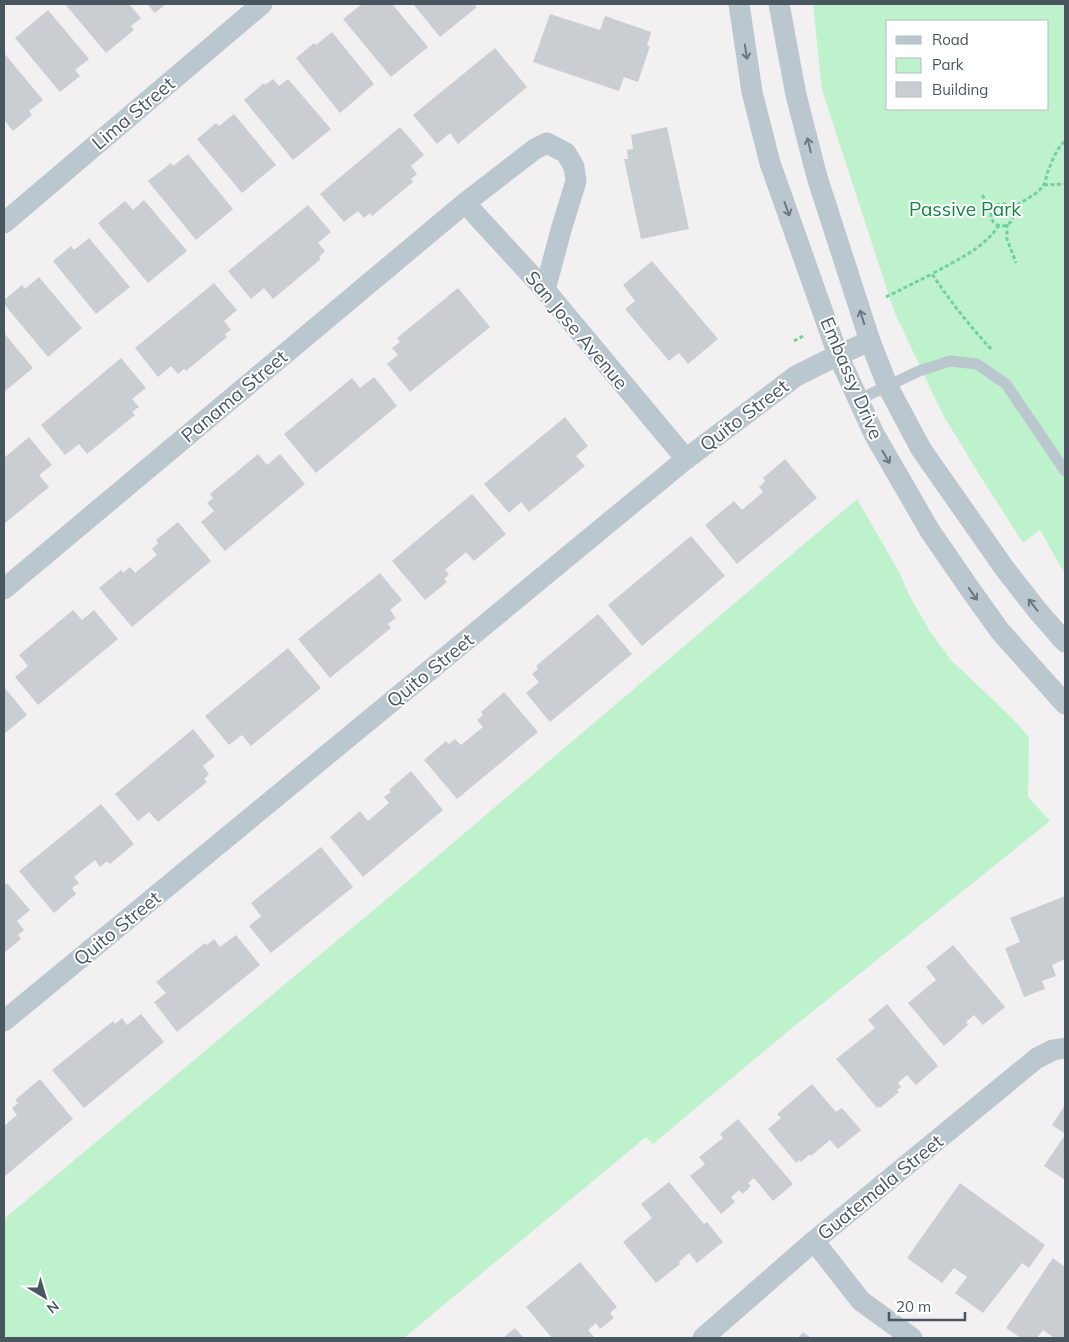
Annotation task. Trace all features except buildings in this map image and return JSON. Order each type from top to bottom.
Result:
[{"type":"street","name":"Lima Street","points":[[7,215],[262,4]]},
{"type":"street","name":"Embassy Drive","points":[[739,4],[752,92],[770,163],[838,354],[858,400],[874,434],[930,531],[1000,631],[1065,704]]},
{"type":"street","name":"Embassy Drive","points":[[779,4],[796,95],[817,178],[870,341],[888,387],[921,449],[1005,569],[1065,642]]},
{"type":"street","name":"Panama Street","points":[[4,588],[465,203],[535,149],[547,143],[566,153],[574,167],[576,181],[545,290]]},
{"type":"street","name":"San Jose Avenue","points":[[465,203],[545,290],[686,459]]},
{"type":"street","name":"Quito Street","points":[[4,1021],[686,459],[796,376],[838,354],[870,341]]},
{"type":"street","name":"Guatemala Street","points":[[703,1338],[814,1241],[1037,1058],[1053,1050],[1065,1048]]},
{"type":"street","points":[[814,1241],[861,1301],[912,1338]]},
{"type":"lane","points":[[858,400],[919,371],[950,361],[977,364],[1006,384],[1065,471]]},
{"type":"path","points":[[886,297],[932,274],[980,246],[1000,225],[1007,224],[1012,220],[1012,209],[1044,185],[1047,172],[1060,146],[1065,141]]},
{"type":"path","points":[[1044,185],[1065,184]]},
{"type":"path","points":[[982,195],[988,205],[994,208]]},
{"type":"path","points":[[1000,225],[992,218],[994,208],[1003,204],[1012,209]]},
{"type":"path","points":[[1007,224],[1007,239],[1016,263]]},
{"type":"path","points":[[932,274],[967,322],[992,350]]},
{"type":"path","points":[[794,340],[803,336]]},
{"type":"green space","name":"Passive Park","points":[[813,4],[1065,4],[1065,574],[1040,530],[1023,543],[942,413],[894,311],[822,90]]},
{"type":"green space","points":[[857,499],[931,633],[951,660],[1011,717],[1029,737],[1028,797],[1050,821],[792,1028],[653,1144],[646,1137],[404,1338],[4,1338],[4,1219],[401,887]]}]
